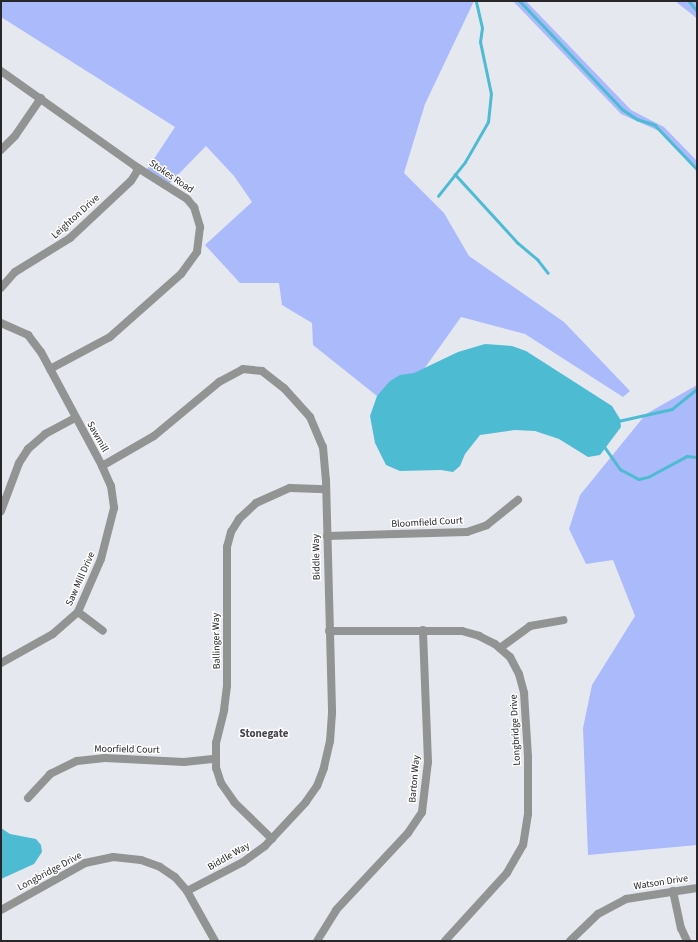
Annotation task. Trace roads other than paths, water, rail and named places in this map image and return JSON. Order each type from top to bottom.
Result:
[{"type":"street","name":"Stokes Road","points":[[1,71],[191,203],[200,227],[197,252],[181,274],[110,337],[50,369]]},
{"type":"street","points":[[1,150],[15,136],[41,98]]},
{"type":"street","name":"Leighton Drive","points":[[1,288],[15,272],[70,238],[131,181],[139,168]]},
{"type":"street","points":[[1,323],[28,336],[41,352],[75,418],[45,434],[28,449],[19,463],[1,511]]},
{"type":"street","name":"Biddle Way","points":[[102,466],[154,436],[227,376],[243,369],[253,369],[270,376],[284,388],[315,426],[325,458],[332,713],[329,750],[321,777],[312,794],[272,839],[243,862],[187,890]]},
{"type":"street","name":"Sawmill","points":[[75,418],[102,466]]},
{"type":"street","name":"Saw Mill Drive","points":[[1,663],[53,634],[78,612],[99,565],[113,518],[113,497],[102,466]]},
{"type":"street","name":"Ballinger Way","points":[[272,839],[225,790],[218,776],[215,759],[226,702],[226,555],[231,532],[250,508],[270,495],[297,487],[326,489]]},
{"type":"street","name":"Bloomfield Court","points":[[327,536],[466,532],[487,525],[518,500]]},
{"type":"street","points":[[78,612],[103,631]]},
{"type":"street","points":[[500,648],[530,626],[564,620]]},
{"type":"street","name":"Longbridge Drive","points":[[329,631],[423,630],[470,633],[488,639],[500,648],[515,665],[524,693],[528,757],[525,834],[514,864],[445,941]]},
{"type":"street","name":"Barton Way","points":[[317,941],[336,910],[408,833],[422,812],[428,762],[423,630]]},
{"type":"street","name":"Moorfield Court","points":[[28,798],[56,770],[84,760],[112,758],[184,762],[215,759]]},
{"type":"street","name":"Longbridge Drive","points":[[1,910],[85,863],[113,857],[141,860],[160,867],[175,878],[187,890],[215,941]]},
{"type":"street","name":"Watson Drive","points":[[570,941],[598,914],[616,903],[646,894],[697,888]]},
{"type":"street","points":[[673,891],[681,928],[687,941]]},
{"type":"waterway","points":[[438,196],[465,162],[488,122],[491,94],[480,42],[482,28],[476,1]]},
{"type":"waterway","points":[[520,1],[622,109],[637,119],[655,125],[697,169]]},
{"type":"waterway","points":[[689,1],[697,11]]},
{"type":"waterway","points":[[455,174],[518,243],[538,260],[548,273]]},
{"type":"waterway","points":[[618,421],[672,409],[697,389]]},
{"type":"waterway","points":[[604,446],[620,469],[639,479],[648,477],[687,456],[697,457]]},
{"type":"district","name":"Stonegate","points":[[264,734]]}]
